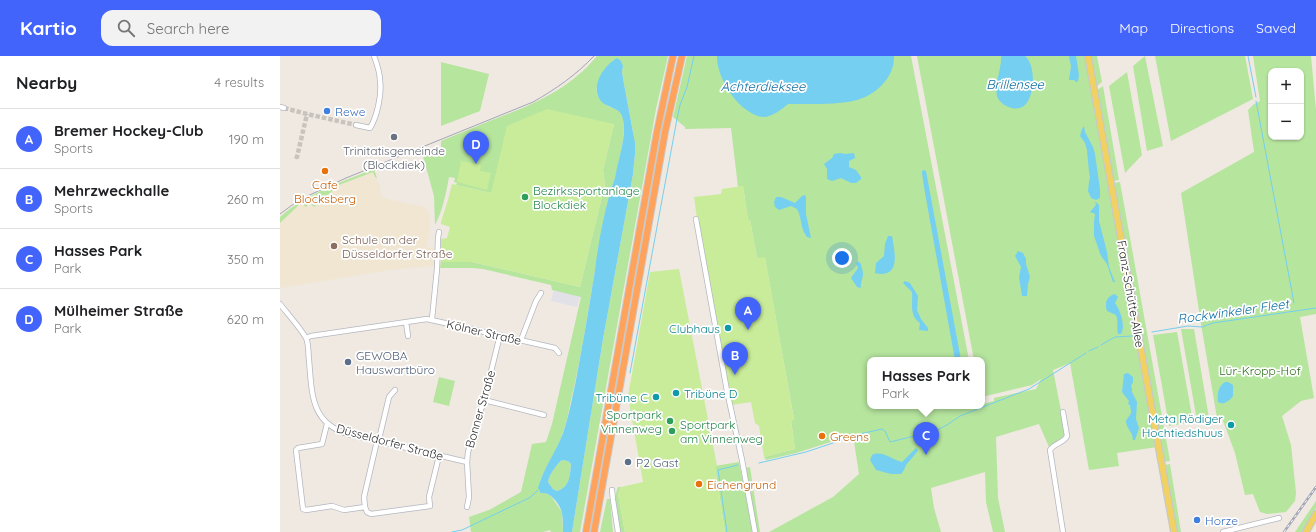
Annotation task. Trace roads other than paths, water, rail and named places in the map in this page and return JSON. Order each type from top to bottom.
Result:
[{"type":"highway","points":[[586,532],[657,132],[673,56]]},
{"type":"highway","points":[[594,532],[665,132],[682,56]]},
{"type":"main road","name":"Franz-Schütte-Allee","points":[[1088,56],[1174,532]]},
{"type":"main road","points":[[1306,532],[1316,514]]},
{"type":"street","points":[[356,125],[370,128],[374,123],[380,81],[374,56]]},
{"type":"street","points":[[696,219],[727,391],[743,463],[755,532]]},
{"type":"street","points":[[432,319],[439,232]]},
{"type":"street","points":[[521,340],[536,301],[541,293]]},
{"type":"street","points":[[280,304],[306,338]]},
{"type":"street","name":"Kölner Straße","points":[[306,338],[432,319],[555,348],[559,353]]},
{"type":"street","points":[[406,322],[408,336]]},
{"type":"street","name":"Bonner Straße","points":[[467,507],[469,497],[467,462],[468,452],[484,400],[500,335]]},
{"type":"street","name":"Düsseldorfer Straße","points":[[306,338],[313,399],[318,413],[328,424],[339,431],[467,462]]},
{"type":"street","points":[[395,390],[389,397],[364,497],[367,512],[371,514],[430,506],[429,497],[439,456]]},
{"type":"street","points":[[484,400],[544,415]]},
{"type":"street","points":[[1063,412],[1067,436],[1066,439],[1052,447],[1050,450],[1063,532]]},
{"type":"street","points":[[328,424],[322,444],[298,448],[296,450],[303,509],[306,510],[332,506],[344,510],[365,507]]},
{"type":"street","points":[[612,490],[612,500],[618,532]]},
{"type":"street","points":[[1224,532],[1279,518]]},
{"type":"water","name":"Achterdieksee","points":[[717,56],[894,56],[888,78],[871,94],[864,98],[841,103],[788,104],[773,114],[763,117],[754,115],[746,110],[731,94],[721,75]]},
{"type":"water","name":"Brillensee","points":[[1001,56],[1025,56],[1029,60],[1033,80],[1031,94],[1025,105],[1022,107],[1009,107],[1002,103],[997,96],[996,86]]},
{"type":"water","points":[[1069,56],[1076,56],[1079,75],[1078,81],[1076,82],[1074,80],[1069,80],[1071,66]]},
{"type":"water","points":[[617,58],[621,61],[623,66],[622,72],[635,143],[633,174],[603,339],[572,532],[563,532],[562,513],[559,506],[551,496],[540,493],[538,488],[543,474],[560,440],[569,414],[584,339],[601,232],[607,202],[615,178],[624,137],[624,122],[621,113],[603,103],[597,91],[597,85],[602,72]],"holes":[[[562,460],[568,461],[571,464],[567,484],[565,487],[557,491],[553,489],[548,482],[550,476]]]},
{"type":"water","points":[[1084,126],[1085,132],[1095,154],[1100,189],[1100,198],[1096,200],[1091,198],[1088,191],[1090,177],[1087,150],[1085,143],[1080,136]]},
{"type":"water","points":[[854,153],[855,158],[849,161],[849,167],[856,170],[861,177],[861,179],[856,183],[851,183],[841,178],[832,181],[827,179],[827,169],[824,164],[832,158],[834,154]]},
{"type":"water","points":[[922,171],[926,171],[960,357],[954,357]]},
{"type":"water","points":[[805,195],[806,214],[811,238],[807,237],[805,234],[797,209],[791,206],[779,210],[775,207],[774,202],[776,197],[781,197],[795,203]]},
{"type":"water","points":[[1095,202],[1099,205],[1099,221],[1107,252],[1109,267],[1115,282],[1113,282],[1107,264],[1101,256],[1094,236],[1095,214],[1090,212],[1096,205]]},
{"type":"water","points":[[888,236],[892,236],[895,257],[893,268],[889,272],[883,274],[875,273],[876,263],[884,256],[885,244]]},
{"type":"water","points":[[1018,251],[1023,253],[1026,259],[1030,277],[1027,296],[1022,296],[1019,277],[1021,267],[1015,256]]},
{"type":"water","points":[[858,261],[861,264],[863,273],[861,288],[857,287],[851,278],[858,268],[856,264]]},
{"type":"water","points":[[905,281],[910,283],[918,296],[917,310],[921,319],[928,328],[928,331],[919,330],[920,323],[914,317],[913,313],[912,292],[903,283]]},
{"type":"water","points":[[1115,294],[1118,297],[1115,303],[1123,322],[1121,334],[1118,334],[1116,315],[1107,311],[1106,308],[1108,298]]},
{"type":"water","points":[[1128,373],[1133,377],[1131,386],[1137,402],[1136,419],[1139,428],[1135,440],[1133,440],[1126,423],[1131,412],[1130,405],[1128,404],[1129,401],[1122,392],[1124,374]]},
{"type":"water","points":[[1225,382],[1233,385],[1233,396],[1227,402],[1220,403],[1218,402],[1218,391]]},
{"type":"water","points":[[916,448],[918,450],[917,452],[906,465],[901,474],[891,474],[876,470],[870,460],[872,455],[883,454],[902,462]]},
{"type":"waterway","points":[[630,373],[677,119],[680,105],[687,87],[694,56]]},
{"type":"waterway","points":[[1248,56],[1256,97]]},
{"type":"waterway","points":[[1256,101],[1294,303]]},
{"type":"waterway","name":"Rockwinkeler Fleet","points":[[1152,332],[1188,326],[1202,327],[1213,323],[1316,308]]},
{"type":"waterway","name":"Rockwinkeler Fleet","points":[[1101,345],[1115,337],[1133,336]]},
{"type":"waterway","name":"Rockwinkeler Fleet","points":[[1089,351],[1098,347]]},
{"type":"waterway","name":"Rockwinkeler Fleet","points":[[985,406],[1029,389],[1086,353]]},
{"type":"waterway","name":"Rockwinkeler Fleet","points":[[759,463],[806,452],[860,434],[882,429],[885,431],[890,442],[935,431],[960,416],[978,409]]},
{"type":"waterway","name":"Rockwinkeler Fleet","points":[[727,532],[718,470],[738,465]]},
{"type":"waterway","points":[[452,532],[462,530],[529,498],[538,490]]},
{"type":"tunnel","points":[[284,108],[356,125]]},
{"type":"tunnel","points":[[295,156],[297,157],[307,114]]},
{"type":"tram line","points":[[280,214],[299,200],[346,178],[533,102],[565,81],[594,56]]},
{"type":"railway","points":[[1284,532],[1316,487]]},
{"type":"place","name":"Rewe","points":[[327,111]]},
{"type":"place","name":"Trinitatisgemeinde (Blockdiek)","points":[[394,137]]},
{"type":"place","name":"Mülheimer Straße","points":[[476,164]]},
{"type":"place","name":"Cafe Blocksberg","points":[[325,171]]},
{"type":"place","name":"Bezirkssportanlage Blockdiek","points":[[525,197]]},
{"type":"place","name":"Schule an der Düsseldorfer Straße","points":[[334,246]]},
{"type":"place","name":"Clubhaus","points":[[728,328]]},
{"type":"place","name":"Bremer Hockey-Club","points":[[748,330]]},
{"type":"place","name":"GEWOBA Hauswartbüro","points":[[348,362]]},
{"type":"place","name":"Mehrzweckhalle","points":[[735,375]]},
{"type":"place","name":"Tribüne D","points":[[676,393]]},
{"type":"place","name":"Tribüne C","points":[[656,397]]},
{"type":"place","name":"Sportpark Vinnenweg","points":[[670,421]]},
{"type":"place","name":"Meta Rödiger Hochtiedshuus","points":[[1231,425]]},
{"type":"place","name":"Sportpark am Vinnenweg","points":[[672,431]]},
{"type":"place","name":"Greens","points":[[822,436]]},
{"type":"place","name":"Hasses Park","points":[[926,455]]},
{"type":"place","name":"P2 Gast","points":[[628,462]]},
{"type":"place","name":"Eichengrund","points":[[699,484]]},
{"type":"place","name":"Horze","points":[[1197,520]]},
{"type":"park label","name":"Lür-Kropp-Hof","points":[[1260,370]]}]
